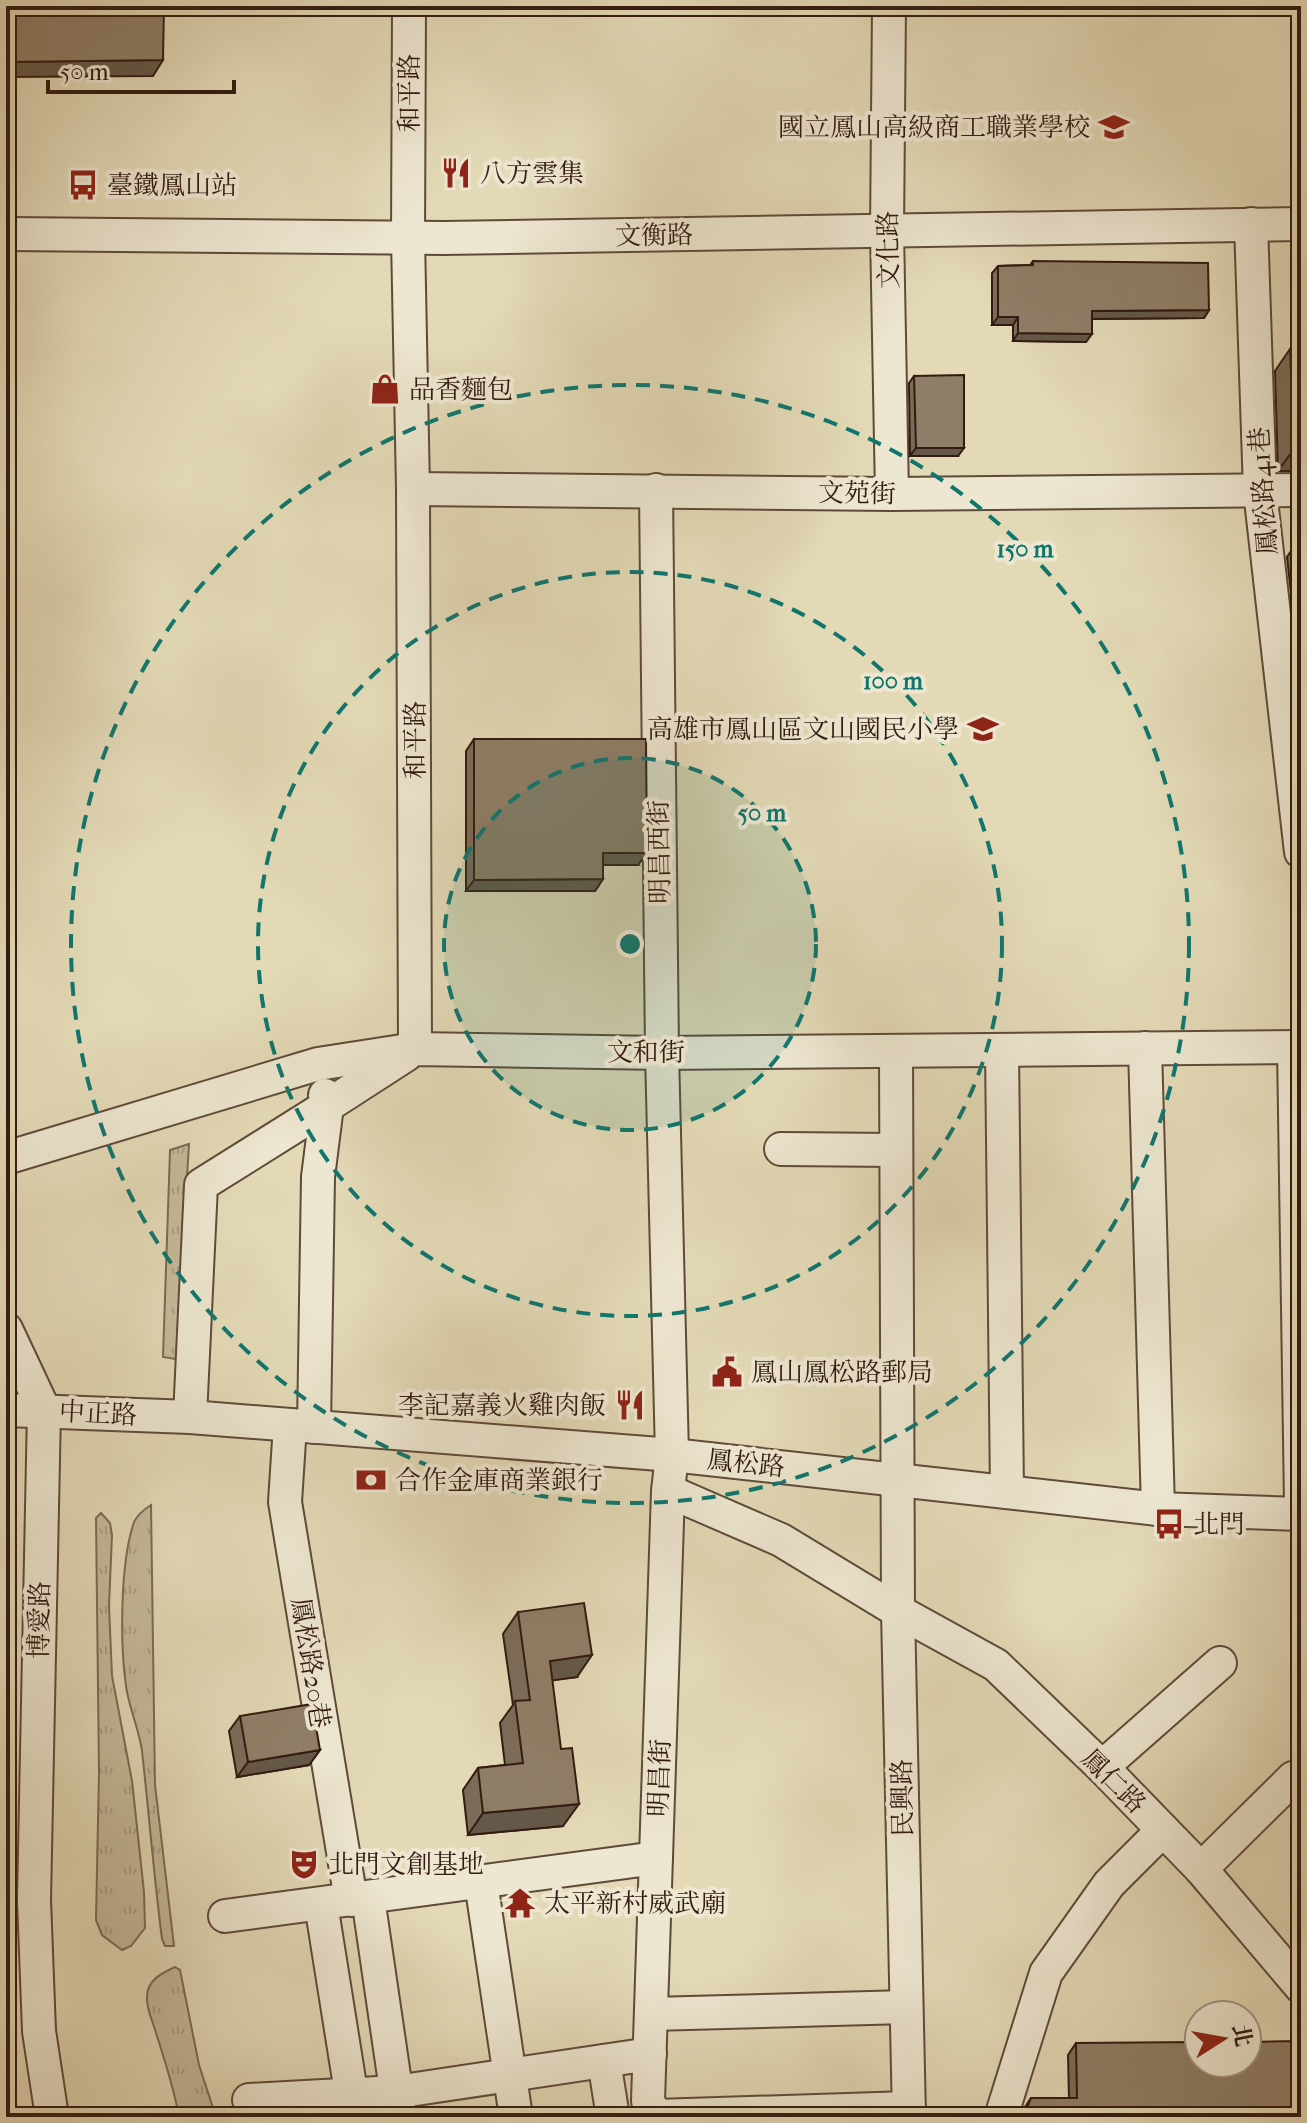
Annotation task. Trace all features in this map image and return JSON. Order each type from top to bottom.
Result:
[{"type":"street","name":"和平路","points":[[409,6],[415,1049]]},
{"type":"street","name":"文化路","points":[[889,6],[887,232],[892,494]]},
{"type":"street","name":"鳳松路41巷","points":[[1251,224],[1260,491],[1301,852]]},
{"type":"street","name":"文衡路","points":[[6,234],[408,238],[1301,224]]},
{"type":"street","name":"文苑街","points":[[413,489],[892,494],[1301,490]]},
{"type":"street","name":"明昌西街","points":[[656,490],[662,1053],[672,1455]]},
{"type":"street","name":"文和街","points":[[6,1158],[318,1064],[415,1049],[662,1053],[1298,1047]]},
{"type":"street","points":[[1298,1047],[1301,1503]]},
{"type":"street","points":[[1145,1048],[1158,1509]]},
{"type":"street","points":[[190,1417],[201,1185],[415,1049]]},
{"type":"street","points":[[1002,1050],[1007,1492]]},
{"type":"street","name":"民興路","points":[[896,1051],[898,1611],[909,2112]]},
{"type":"street","points":[[302,1426],[318,1177],[327,1106],[318,1064]]},
{"type":"street","points":[[781,1149],[896,1150]]},
{"type":"street","points":[[6,1329],[44,1410]]},
{"type":"street","name":"中正路","points":[[6,1410],[190,1417]]},
{"type":"street","name":"博愛路","points":[[44,1410],[34,1900],[39,2031],[52,2117]]},
{"type":"street","name":"鳳松路","points":[[190,1417],[672,1455],[1158,1509],[1301,1514]]},
{"type":"street","name":"鳳松路20巷","points":[[302,1426],[285,1502],[347,1901]]},
{"type":"street","name":"明昌街","points":[[672,1455],[668,1491],[648,2101],[656,2116],[909,2112]]},
{"type":"street","name":"鳳仁路","points":[[668,1491],[781,1540],[898,1611],[996,1665],[1102,1767],[1201,1869],[1301,1987]]},
{"type":"street","points":[[1102,1767],[1220,1663]]},
{"type":"street","points":[[1201,1869],[1293,1778]]},
{"type":"street","points":[[1001,2117],[1046,1973],[1109,1884],[1163,1830]]},
{"type":"street","points":[[225,1916],[656,1858]]},
{"type":"street","points":[[481,1882],[516,2117]]},
{"type":"street","points":[[347,1901],[398,2104]]},
{"type":"street","points":[[347,1901],[353,2106]]},
{"type":"street","points":[[651,2014],[906,2007]]},
{"type":"street","points":[[249,2100],[353,2106],[398,2104],[510,2075],[650,2054]]},
{"type":"street","points":[[604,2061],[613,2117]]},
{"type":"green space","points":[[189,1144],[176,1359],[163,1357],[170,1150]]},
{"type":"green space","points":[[151,1505],[155,1785],[174,1946],[165,1946],[162,1939],[142,1751],[127,1694],[124,1668],[122,1603],[129,1539],[134,1522]]},
{"type":"green space","points":[[101,1513],[110,1523],[112,1535],[109,1606],[112,1676],[132,1781],[144,1892],[145,1928],[131,1946],[122,1950],[102,1935],[96,1920],[99,1773],[96,1518]]},
{"type":"green space","points":[[175,1967],[180,1970],[199,2065],[216,2117],[179,2117],[149,2010],[147,1997],[152,1982]]},
{"type":"building","points":[[6,6],[164,6],[163,60],[6,62]]},
{"type":"building","points":[[1033,261],[1208,263],[1209,310],[1092,311],[1092,334],[1018,333],[1018,317],[998,317],[998,266],[1033,265]]},
{"type":"building","points":[[1290,349],[1301,349],[1301,449],[1294,449]]},
{"type":"building","points":[[964,375],[964,448],[916,448],[914,376]]},
{"type":"building","points":[[1301,550],[1301,639],[1291,551]]},
{"type":"building","points":[[474,739],[646,739],[647,853],[603,853],[603,879],[474,880]]},
{"type":"building","points":[[584,1603],[592,1655],[550,1661],[561,1749],[572,1748],[579,1804],[483,1813],[478,1768],[523,1763],[515,1701],[530,1700],[518,1612]]},
{"type":"building","points":[[6,1616],[9,1616],[10,1641],[6,1641]]},
{"type":"building","points":[[312,1704],[320,1750],[248,1762],[240,1716]]},
{"type":"building","points":[[1297,2041],[1298,2117],[1023,2117],[1031,2098],[1077,2098],[1076,2043],[1183,2042],[1183,2079],[1263,2079],[1263,2042]]},
{"type":"place","name":"國立鳳山高級商工職業學校","points":[[1114,127]]},
{"type":"place","name":"八方雲集","points":[[456,173]]},
{"type":"place","name":"臺鐵鳳山站","points":[[83,185]]},
{"type":"place","name":"品香麵包","points":[[385,389]]},
{"type":"place","name":"高雄市鳳山區文山國民小學","points":[[983,729]]},
{"type":"place","name":"鳳山鳳松路郵局","points":[[727,1372]]},
{"type":"place","name":"李記嘉義火雞肉飯","points":[[630,1405]]},
{"type":"place","name":"合作金庫商業銀行","points":[[371,1480]]},
{"type":"place","name":"北門","points":[[1169,1524]]},
{"type":"place","name":"北門文創基地","points":[[304,1864]]},
{"type":"place","name":"太平新村威武廟","points":[[520,1903]]}]
